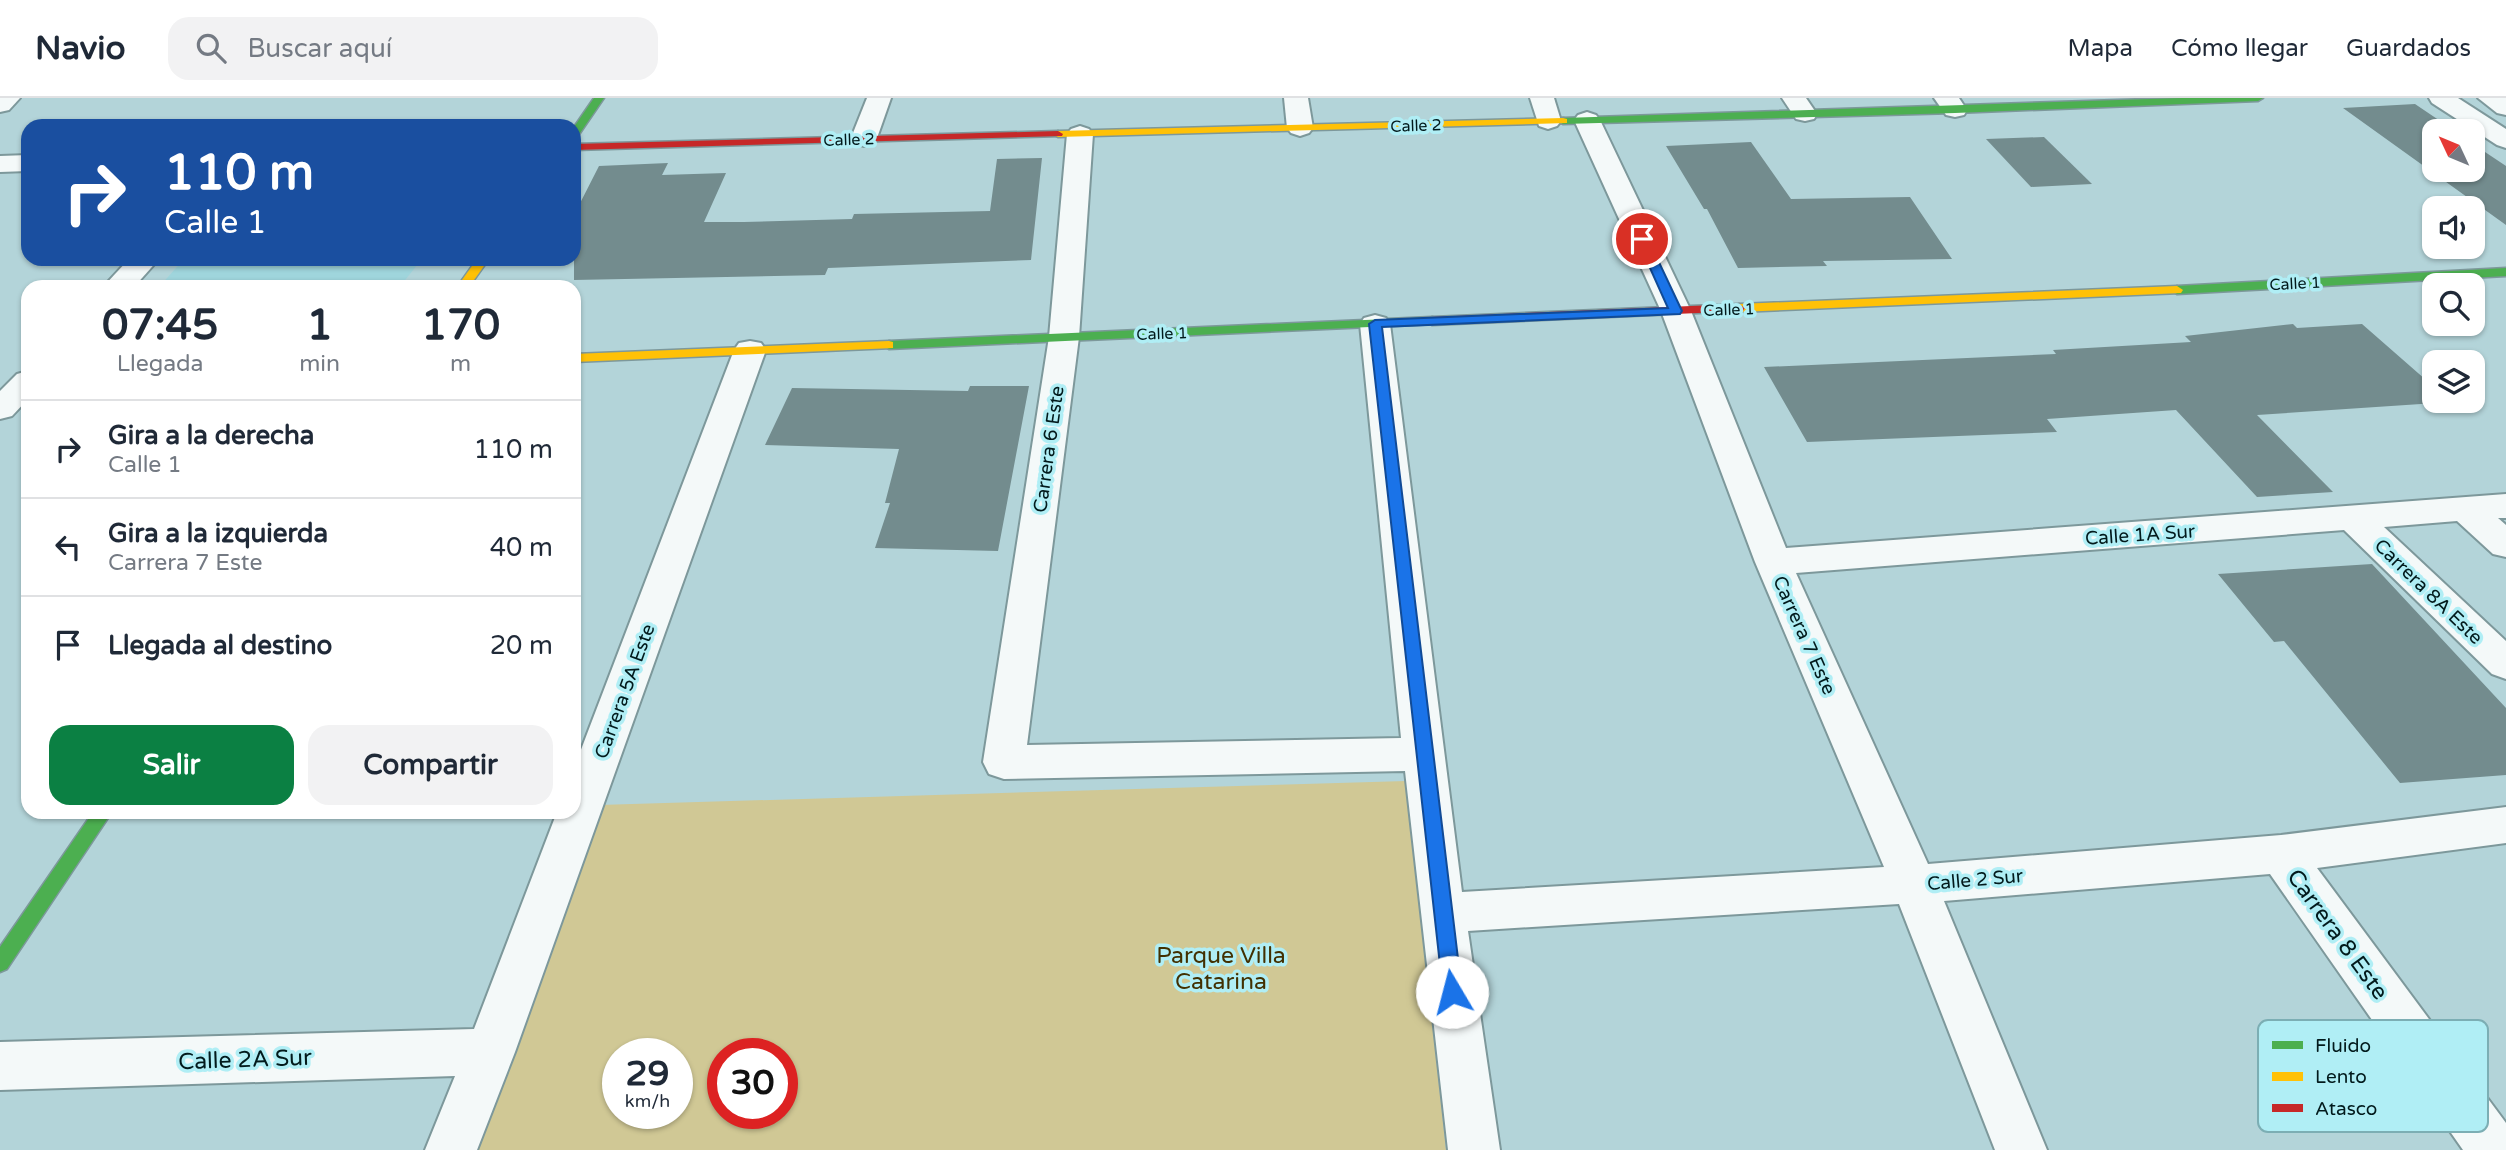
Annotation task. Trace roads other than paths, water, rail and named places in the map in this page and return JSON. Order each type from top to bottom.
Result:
[{"type":"street","points":[[0,105],[8,98]]},
{"type":"street","points":[[581,124],[598,98]]},
{"type":"street","points":[[864,138],[879,98]]},
{"type":"street","points":[[1296,98],[1300,128]]},
{"type":"street","name":"Calle 2","points":[[581,147],[1300,128],[1545,110],[1587,120],[1799,106],[2258,98]]},
{"type":"street","points":[[2441,98],[2506,140]]},
{"type":"street","points":[[2490,98],[2506,108]]},
{"type":"street","name":"Carrera 7 Este","points":[[1587,120],[1676,311],[1773,562],[1914,884],[2021,1150]]},
{"type":"street","name":"Carrera 6 Este","points":[[1080,134],[1064,337],[1004,762],[1424,754]]},
{"type":"street","points":[[0,164],[21,163]]},
{"type":"street","points":[[125,280],[138,266]]},
{"type":"street","name":"Calle 1","points":[[581,358],[2156,290],[2506,272]]},
{"type":"street","points":[[1375,324],[1442,913],[1474,1150]]},
{"type":"street","name":"Carrera 5A Este","points":[[581,806],[750,350]]},
{"type":"street","points":[[0,382],[21,381]]},
{"type":"street","points":[[0,409],[21,388]]},
{"type":"street","name":"Calle 1A Sur","points":[[1773,562],[2506,506]]},
{"type":"street","points":[[2465,509],[2506,545]]},
{"type":"street","name":"Carrera 8A Este","points":[[2353,518],[2506,664]]},
{"type":"street","points":[[0,963],[98,819]]},
{"type":"street","name":"Carrera 5A Este","points":[[451,1150],[576,819]]},
{"type":"street","name":"Calle 2 Sur","points":[[1442,913],[1914,884],[2281,854],[2506,825]]},
{"type":"street","name":"Carrera 8 Este","points":[[2281,854],[2400,1020]]},
{"type":"street","name":"Calle 2A Sur","points":[[0,1066],[490,1052]]},
{"type":"street","name":"Carrera 8 Este","points":[[2481,1132],[2494,1150]]},
{"type":"park label","name":"Parque Villa Catarina","points":[[1221,968]]}]
